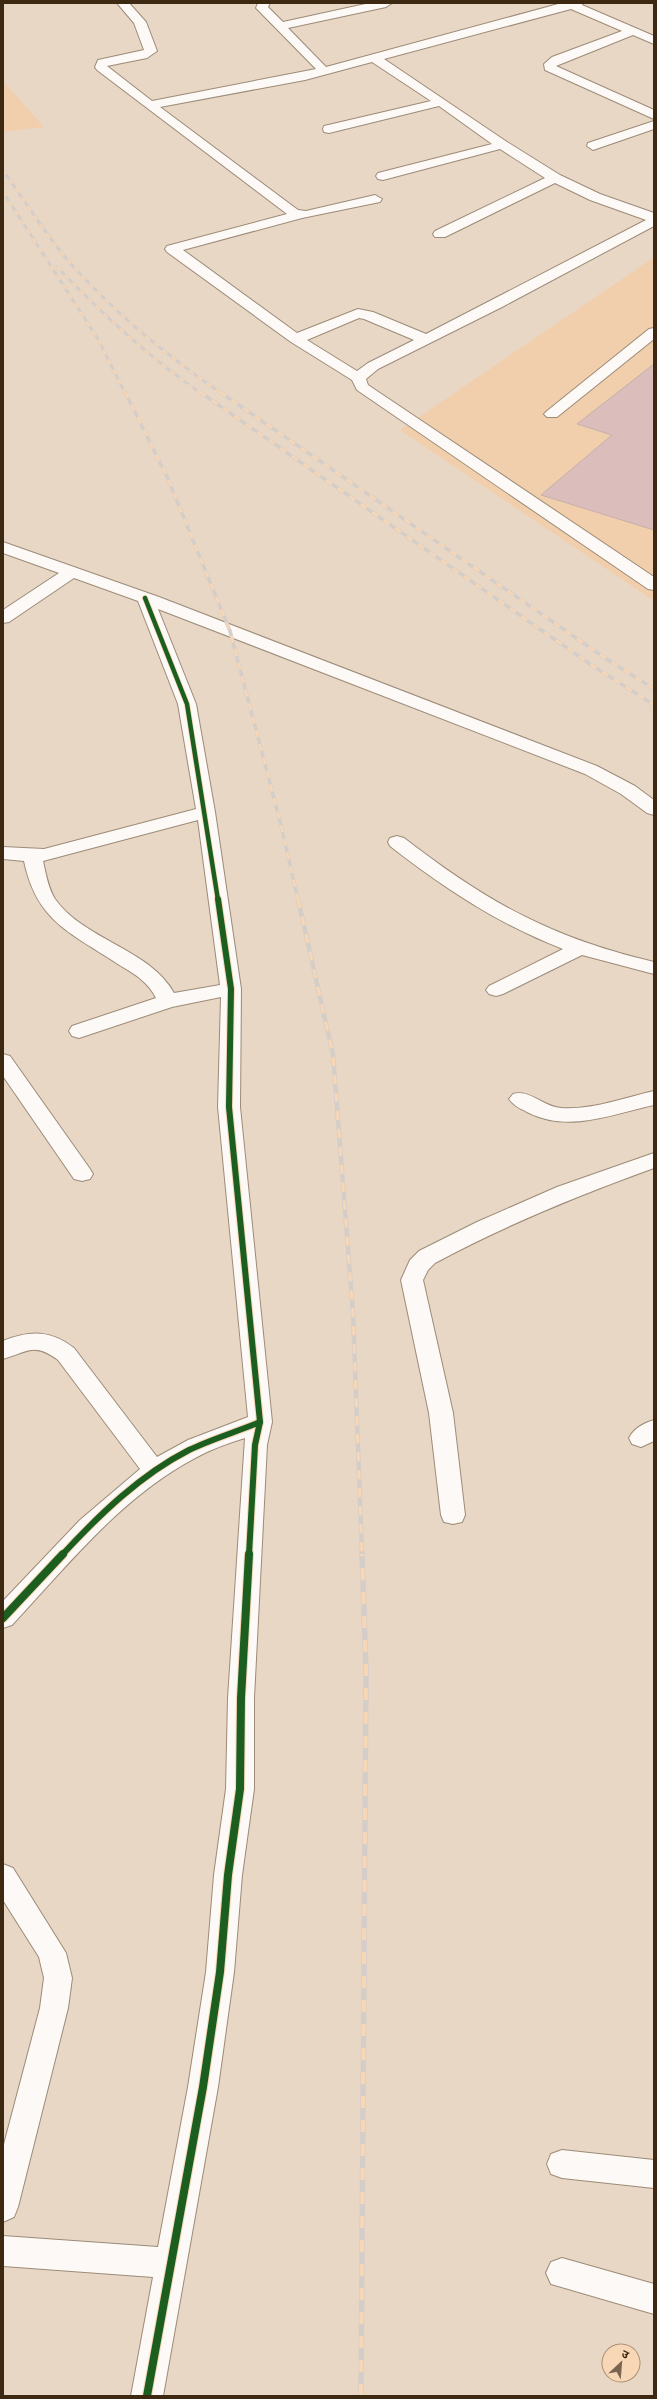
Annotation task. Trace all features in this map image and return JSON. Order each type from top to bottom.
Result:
[{"type":"street","points":[[123,3],[140,22],[151,51],[143,55],[106,61],[102,63],[101,67],[299,214]]},
{"type":"street","points":[[264,3],[262,8],[324,71]]},
{"type":"street","points":[[280,26],[386,3]]},
{"type":"street","points":[[151,105],[271,84],[374,58],[573,4],[654,40]]},
{"type":"street","points":[[633,31],[556,60],[550,64],[550,67],[654,115]]},
{"type":"street","points":[[374,58],[441,102],[502,145],[555,178],[595,197],[654,218]]},
{"type":"street","points":[[329,129],[441,102]]},
{"type":"street","points":[[593,146],[654,125]]},
{"type":"street","points":[[383,176],[502,145]]},
{"type":"street","points":[[440,234],[555,178]]},
{"type":"street","points":[[375,199],[314,214],[299,214],[172,249],[296,339],[358,378],[362,387],[654,585]]},
{"type":"street","points":[[358,378],[373,366],[654,221]]},
{"type":"street","points":[[296,339],[358,313],[368,315],[425,339]]},
{"type":"street","points":[[552,414],[654,332]]},
{"type":"street","points":[[3,547],[70,573],[144,598],[591,770],[628,790],[654,809]]},
{"type":"street","points":[[3,618],[70,573]]},
{"type":"street","points":[[144,598],[187,704],[206,812],[231,989],[229,1107],[260,1422],[255,1445],[241,1698],[240,1789],[228,1875],[220,1972],[205,2080],[172,2263],[159,2322],[147,2396]]},
{"type":"street","points":[[3,853],[32,856],[47,855],[65,848],[206,812]]},
{"type":"street","points":[[397,842],[451,883],[496,911],[580,948],[613,959],[654,968]]},
{"type":"street","points":[[32,856],[42,896],[49,906],[62,918],[152,977],[159,984],[168,1001]]},
{"type":"street","points":[[496,990],[580,948]]},
{"type":"street","points":[[79,1032],[168,1001],[231,989]]},
{"type":"street","points":[[3,1061],[82,1174]]},
{"type":"street","points":[[520,1099],[541,1110],[559,1115],[590,1114],[654,1098]]},
{"type":"street","points":[[453,1515],[441,1413],[412,1280],[418,1266],[427,1257],[518,1211],[654,1160]]},
{"type":"street","points":[[3,1351],[29,1340],[42,1340],[56,1345],[66,1354],[155,1472]]},
{"type":"street","points":[[3,1618],[126,1493],[186,1452],[220,1435],[237,1432],[260,1422]]},
{"type":"street","points":[[3,2208],[54,2008],[58,1978],[52,1954],[7,1890]]},
{"type":"street","points":[[562,2164],[654,2174]]},
{"type":"street","points":[[3,2251],[172,2263]]},
{"type":"street","points":[[562,2273],[654,2299]]},
{"type":"shaded area","points":[[3,81],[44,127],[3,132]]},
{"type":"shaded area","points":[[654,258],[654,601],[400,430]]},
{"type":"building","points":[[654,364],[654,530],[541,495],[612,435],[577,424]]},
{"type":"railway","points":[[3,170],[53,242],[71,264],[105,300],[161,349],[221,393]]},
{"type":"railway","points":[[3,192],[98,339],[125,393]]},
{"type":"railway","points":[[57,267],[126,334],[162,365],[201,393]]},
{"type":"railway","points":[[125,392],[168,479],[230,631],[281,825],[298,900]]},
{"type":"railway","points":[[200,392],[590,664],[654,705]]},
{"type":"railway","points":[[220,392],[605,658],[654,689]]},
{"type":"railway","points":[[298,899],[333,1055],[353,1314],[362,1555]]},
{"type":"railway","points":[[361,2396],[366,1670],[362,1554]]},
{"type":"cycle path","points":[[145,598],[187,704],[206,812],[231,989],[229,1107],[260,1422]]},
{"type":"cycle path","points":[[3,1618],[89,1527],[111,1505],[135,1485],[160,1467],[187,1451],[260,1422],[255,1445],[241,1698],[240,1789],[228,1875],[220,1972],[203,2087],[147,2396]]}]
